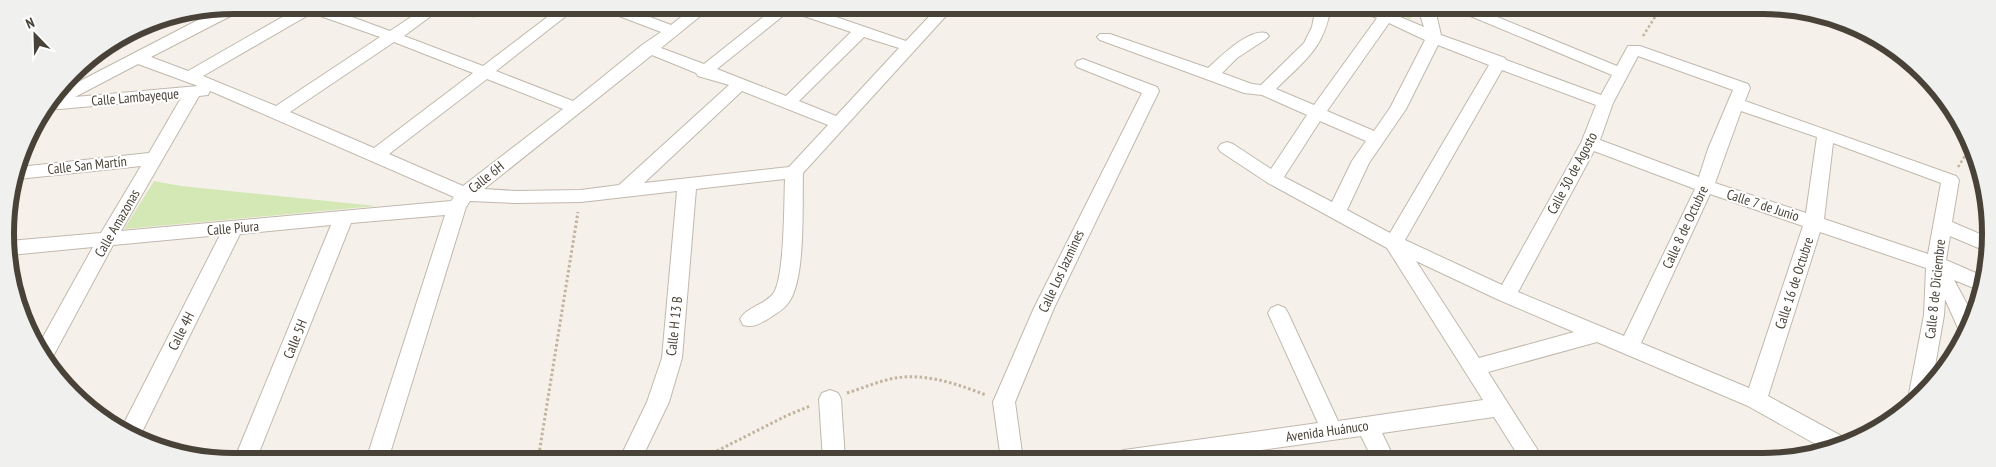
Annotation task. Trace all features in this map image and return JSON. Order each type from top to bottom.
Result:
[{"type":"street","points":[[59,100],[222,14]]},
{"type":"street","points":[[192,84],[297,14]]},
{"type":"street","points":[[331,14],[574,107]]},
{"type":"street","points":[[278,113],[425,14]]},
{"type":"street","points":[[376,155],[561,14]]},
{"type":"street","points":[[626,14],[671,30]]},
{"type":"street","name":"Calle 6H","points":[[461,200],[574,107],[693,14]]},
{"type":"street","points":[[704,72],[778,14]]},
{"type":"street","points":[[831,14],[861,31],[910,48]]},
{"type":"street","points":[[750,318],[772,306],[782,297],[784,292],[790,263],[794,172],[837,122],[910,48],[940,14]]},
{"type":"street","points":[[1265,90],[1311,45],[1320,27],[1322,14]]},
{"type":"street","points":[[1380,14],[1434,38],[1499,61],[1605,103]]},
{"type":"street","points":[[1337,211],[1362,161],[1398,109],[1434,38],[1430,14]]},
{"type":"street","points":[[1478,14],[1620,73]]},
{"type":"street","points":[[1274,179],[1317,113],[1386,16]]},
{"type":"street","points":[[789,102],[861,31]]},
{"type":"street","points":[[1211,75],[1232,55],[1261,36]]},
{"type":"street","points":[[1105,37],[1250,89],[1265,90],[1376,139]]},
{"type":"street","points":[[648,48],[704,72],[789,102],[837,122]]},
{"type":"street","name":"Calle 30 de Agosto","points":[[1506,295],[1590,143],[1605,103],[1634,49]]},
{"type":"street","name":"Calle 8 de Octubre","points":[[1629,347],[1705,186],[1734,103],[1742,88],[1634,49]]},
{"type":"street","points":[[138,58],[192,84],[221,89],[376,155],[461,200],[581,196],[794,172]]},
{"type":"street","points":[[1394,243],[1499,61]]},
{"type":"street","name":"Calle Los Jazmines","points":[[1011,453],[1004,402],[1044,308],[1151,91],[1083,64]]},
{"type":"street","name":"Calle Lambayeque","points":[[56,104],[192,84]]},
{"type":"street","name":"Calle Amazonas","points":[[47,349],[107,239],[156,158],[192,84]]},
{"type":"street","points":[[624,191],[739,85]]},
{"type":"street","points":[[1734,103],[1826,134],[1950,180]]},
{"type":"street","name":"Calle 16 de Octubre","points":[[1756,400],[1814,221],[1826,134]]},
{"type":"street","name":"Calle 7 de Junio","points":[[1590,143],[1705,186],[1814,221],[1936,264],[1977,281]]},
{"type":"street","points":[[1226,148],[1274,179],[1394,243],[1506,295],[1756,400],[1832,442]]},
{"type":"street","name":"Calle San Martín","points":[[22,173],[156,158]]},
{"type":"street","name":"Calle 8 de Diciembre","points":[[1921,385],[1934,315],[1936,264],[1950,180]]},
{"type":"street","name":"Calle H 13 B","points":[[633,453],[658,402],[672,358],[687,185]]},
{"type":"street","points":[[379,453],[461,200]]},
{"type":"street","name":"Calle Piura","points":[[14,248],[344,217],[461,200]]},
{"type":"street","name":"Calle 5H","points":[[248,453],[344,217]]},
{"type":"street","points":[[1943,225],[1982,242]]},
{"type":"street","name":"Calle 4H","points":[[132,429],[233,228]]},
{"type":"street","points":[[1394,243],[1529,453]]},
{"type":"street","points":[[1936,264],[1965,320]]},
{"type":"street","points":[[1278,314],[1332,431]]},
{"type":"street","points":[[1475,367],[1598,334]]},
{"type":"street","points":[[830,399],[834,453]]},
{"type":"street","name":"Avenida Huánuco","points":[[1222,453],[1250,451],[1332,431],[1500,407]]},
{"type":"street","points":[[1367,426],[1380,453]]},
{"type":"path","points":[[1634,49],[1659,14]]},
{"type":"path","points":[[1950,180],[1967,152]]},
{"type":"path","points":[[539,453],[581,196]]},
{"type":"green space","points":[[461,14],[479,14],[474,18]]},
{"type":"green space","points":[[1397,14],[1414,14],[1410,19]]},
{"type":"green space","points":[[154,181],[181,186],[376,206],[124,229]]}]
